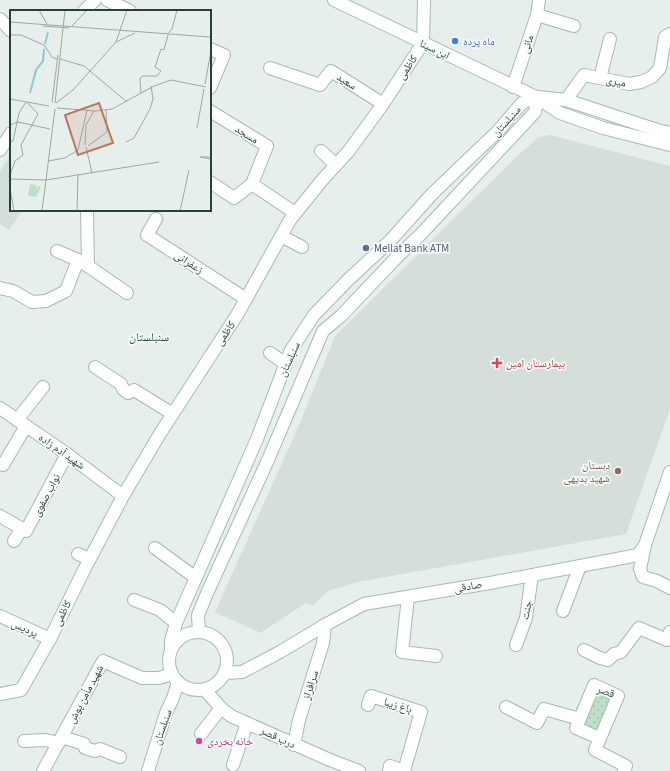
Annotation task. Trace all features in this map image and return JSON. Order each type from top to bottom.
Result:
[{"type":"street","points":[[85,10],[95,0]]},
{"type":"street","points":[[106,0],[128,10]]},
{"type":"street","name":"ابن سینا","points":[[334,0],[536,97],[560,113],[603,128],[670,145]]},
{"type":"street","points":[[423,43],[424,0]]},
{"type":"street","name":"مانی","points":[[513,87],[537,15],[539,0]]},
{"type":"street","points":[[537,15],[574,26]]},
{"type":"street","points":[[0,19],[10,31]]},
{"type":"street","name":"میری","points":[[566,100],[584,75],[629,84],[641,82],[652,77],[660,68],[665,37],[670,34]]},
{"type":"street","points":[[600,78],[610,39]]},
{"type":"street","name":"کاظمی","points":[[0,694],[21,690],[50,639],[84,557],[123,496],[161,432],[237,315],[290,220],[323,179],[348,152],[383,104],[423,43]]},
{"type":"street","points":[[211,49],[224,55],[211,86]]},
{"type":"street","name":"سعید","points":[[270,68],[320,85],[331,70],[383,104]]},
{"type":"street","name":"ابن سینا","points":[[536,97],[566,100],[670,133]]},
{"type":"street","name":"سنبلستان","points":[[171,649],[171,641],[176,623],[256,439],[286,364],[292,350],[314,315],[348,279],[390,241],[432,194],[498,131],[522,103],[536,97],[535,112],[422,234],[396,258],[341,316],[323,331],[268,460],[198,615],[199,632]]},
{"type":"street","name":"مسجد","points":[[211,112],[267,146],[252,184]]},
{"type":"street","points":[[0,150],[10,135]]},
{"type":"street","points":[[321,151],[336,165]]},
{"type":"street","points":[[211,183],[234,198],[252,184],[295,213]]},
{"type":"street","points":[[0,288],[13,291],[32,302],[46,301],[66,291],[83,263],[88,211]]},
{"type":"street","name":"زعفرانی","points":[[156,219],[147,235],[246,300]]},
{"type":"street","points":[[408,222],[422,234]]},
{"type":"street","points":[[281,236],[302,247]]},
{"type":"street","points":[[57,250],[83,263],[127,293]]},
{"type":"street","points":[[270,353],[286,364]]},
{"type":"street","points":[[95,367],[121,384],[123,389],[128,393],[134,390],[173,414]]},
{"type":"street","points":[[3,465],[21,423],[43,387]]},
{"type":"street","name":"شهید آدم زاده","points":[[1,412],[21,423],[67,454],[123,496]]},
{"type":"street","name":"نواب صفوی","points":[[14,541],[22,528],[26,531],[67,454]]},
{"type":"street","points":[[670,472],[645,545],[640,569],[643,577],[657,581],[670,588]]},
{"type":"street","points":[[0,516],[22,528]]},
{"type":"street","name":"صادقی","points":[[225,673],[242,672],[364,604],[638,555],[645,545]]},
{"type":"street","points":[[155,548],[196,578]]},
{"type":"street","points":[[564,611],[580,566]]},
{"type":"street","name":"جنت","points":[[516,645],[532,575]]},
{"type":"street","points":[[408,597],[402,652],[436,656]]},
{"type":"street","points":[[134,600],[160,610],[176,623]]},
{"type":"street","name":"پردیس","points":[[1,619],[50,639]]},
{"type":"street","name":"سرافراز","points":[[294,745],[299,720],[324,643],[325,625]]},
{"type":"street","points":[[584,650],[600,658],[608,660],[614,654],[621,652],[639,628],[667,640],[670,632]]},
{"type":"street","points":[[199,632],[210,634],[220,641],[226,651],[228,662],[225,673],[220,681],[213,687],[204,690],[186,688],[175,678],[169,666],[171,649],[176,642],[183,636],[190,633],[199,632]]},
{"type":"street","name":"شهید مأمن پوش","points":[[44,771],[103,661],[142,678],[175,678]]},
{"type":"street","name":"سنبلستان","points":[[148,771],[166,713],[173,698],[175,678]]},
{"type":"street","name":"قصر","points":[[580,719],[594,685],[618,696],[594,750],[626,766],[624,771]]},
{"type":"street","name":"درب قصر","points":[[204,690],[231,716],[294,745],[359,771]]},
{"type":"street","name":"باغ زیبا","points":[[368,705],[371,696],[421,712],[404,771],[390,766],[389,771]]},
{"type":"street","points":[[506,707],[537,723],[544,710],[580,719],[576,728],[599,738]]},
{"type":"street","points":[[201,734],[221,708]]},
{"type":"street","points":[[233,765],[247,723]]},
{"type":"street","points":[[24,741],[60,740],[84,744],[85,748],[96,751],[100,750],[120,757]]},
{"type":"shaded area","name":"بیمارستان امین","points":[[550,135],[670,166],[670,409],[626,534],[358,582],[328,591],[312,606],[306,603],[260,633],[215,612],[300,423],[335,336],[518,155],[539,137]]},
{"type":"shaded area","points":[[10,156],[10,211],[22,211],[9,230],[0,224],[0,171]]},
{"type":"green space","points":[[597,692],[613,698],[599,731],[584,725]]},
{"type":"place","name":"ماه پرده","points":[[455,41]]},
{"type":"place","name":"Mellat Bank ATM","points":[[366,248]]},
{"type":"place","name":"بیمارستان امین","points":[[497,363]]},
{"type":"place","name":"دبستان شهید بدیهی","points":[[618,471]]},
{"type":"place","name":"خانه بخردی","points":[[199,741]]},
{"type":"district","name":"سنبلستان","points":[[149,337]]}]
